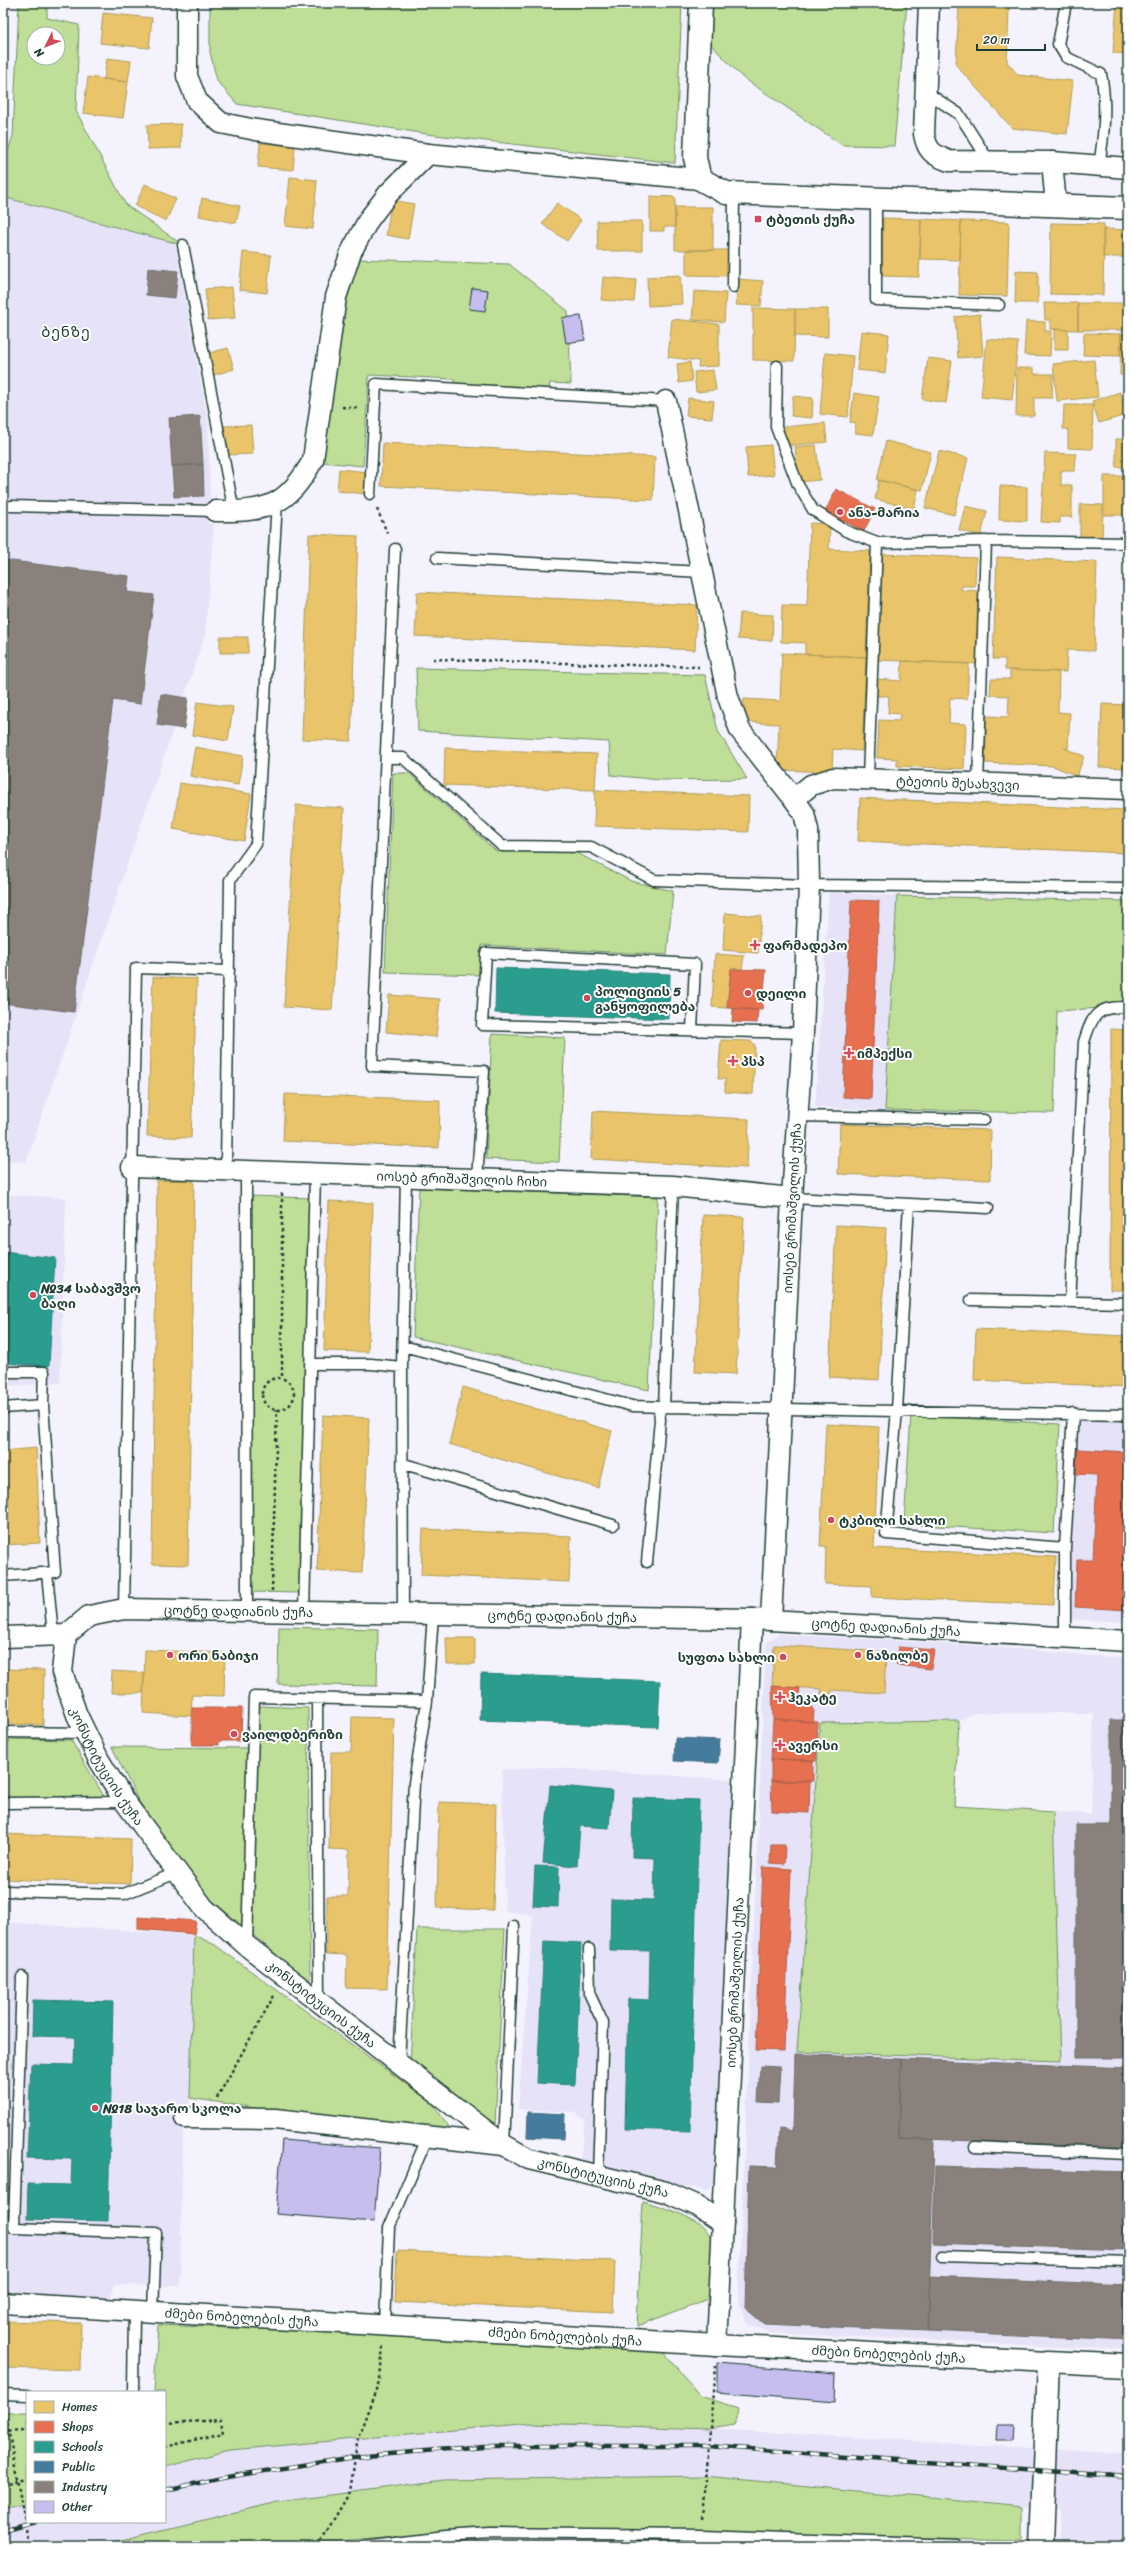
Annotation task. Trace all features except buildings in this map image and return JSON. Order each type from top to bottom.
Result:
[{"type":"street","points":[[187,3],[188,76],[197,101],[221,123],[256,130],[428,154],[700,179],[726,193],[876,200],[1128,208]]},
{"type":"street","points":[[700,179],[695,158],[701,3]]},
{"type":"street","points":[[929,3],[924,134],[926,146],[934,156],[949,161],[1052,162],[1128,168]]},
{"type":"street","points":[[224,512],[256,511],[277,502],[288,494],[303,479],[313,460],[336,297],[351,252],[369,219],[388,194],[428,154]]},
{"type":"street","points":[[1052,162],[1056,205]]},
{"type":"street","name":"იოსებ გრიშაშვილის ქუჩა","points":[[666,401],[728,697],[740,730],[804,813],[808,830],[809,885],[804,1033],[792,1198],[782,1407],[761,1619],[723,2223],[717,2345]]},
{"type":"street","name":"ტბეთის შესახვევი","points":[[794,799],[811,785],[833,778],[868,778],[978,784],[1128,789]]},
{"type":"street","name":"იოსებ გრიშაშვილის ჩიხი","points":[[132,1166],[477,1180],[673,1186],[792,1198]]},
{"type":"street","name":"ცოტნე დადიანის ქუჩა","points":[[59,1635],[89,1616],[124,1608],[761,1619],[1128,1641]]},
{"type":"street","points":[[3,1637],[59,1635]]},
{"type":"street","name":"კონსტიტუციის ქუჩა","points":[[59,1635],[62,1672],[86,1733],[99,1760],[125,1802],[176,1873],[204,1908],[247,1946],[504,2145],[529,2159],[598,2177],[666,2192],[698,2206],[723,2223]]},
{"type":"street","points":[[185,2118],[206,2117],[275,2119],[504,2145]]},
{"type":"street","name":"ძმები ნობელების ქუჩა","points":[[3,2303],[717,2345],[1128,2366]]},
{"type":"street","points":[[1041,2546],[1048,2362]]},
{"type":"lane","points":[[1066,3],[1058,44],[1066,57],[1101,74],[1104,91],[1104,130],[1099,166]]},
{"type":"lane","points":[[926,92],[959,114],[989,161]]},
{"type":"lane","points":[[733,287],[734,193]]},
{"type":"lane","points":[[876,200],[876,300],[999,305]]},
{"type":"lane","points":[[11,506],[224,512],[183,245]]},
{"type":"lane","points":[[777,366],[776,427],[798,485],[813,510],[846,531],[877,543],[986,541],[1128,543]]},
{"type":"lane","points":[[370,494],[376,384],[666,401]]},
{"type":"lane","points":[[226,1170],[230,880],[256,844],[277,502]]},
{"type":"lane","points":[[978,784],[986,541]]},
{"type":"lane","points":[[868,778],[877,543]]},
{"type":"lane","points":[[395,549],[372,1066],[484,1071],[477,1180]]},
{"type":"lane","points":[[438,558],[702,572]]},
{"type":"lane","points":[[386,758],[404,758],[502,846],[591,847],[654,880],[809,885],[1128,888]]},
{"type":"lane","points":[[692,1030],[695,964],[486,953],[482,1025],[804,1033]]},
{"type":"lane","points":[[124,1608],[136,968],[229,971]]},
{"type":"lane","points":[[1070,1302],[1084,1042],[1091,1020],[1107,1007],[1128,1007]]},
{"type":"lane","points":[[798,1116],[984,1120]]},
{"type":"lane","points":[[246,1171],[247,1610]]},
{"type":"lane","points":[[304,1612],[315,1174]]},
{"type":"lane","points":[[403,1613],[404,1464],[402,1346],[406,1177]]},
{"type":"lane","points":[[647,1562],[662,1407],[673,1186]]},
{"type":"lane","points":[[792,1198],[988,1208]]},
{"type":"lane","points":[[909,1204],[897,1410],[886,1534],[1065,1548]]},
{"type":"lane","points":[[971,1300],[1128,1303]]},
{"type":"lane","points":[[402,1346],[632,1406],[782,1407],[1128,1415]]},
{"type":"lane","points":[[310,1364],[370,1364],[402,1367]]},
{"type":"lane","points":[[3,1372],[44,1372],[42,1405],[55,1572],[3,1576]]},
{"type":"lane","points":[[3,1408],[42,1405]]},
{"type":"lane","points":[[1064,1637],[1065,1548],[1073,1413]]},
{"type":"lane","points":[[404,1464],[613,1525]]},
{"type":"lane","points":[[46,1573],[59,1635]]},
{"type":"lane","points":[[398,2063],[414,1782],[427,1702],[433,1614]]},
{"type":"lane","points":[[247,1946],[254,1697],[427,1702]]},
{"type":"lane","points":[[317,1699],[319,2001]]},
{"type":"lane","points":[[3,1732],[86,1733]]},
{"type":"lane","points":[[3,1803],[125,1802]]},
{"type":"lane","points":[[3,1891],[124,1894],[176,1873]]},
{"type":"lane","points":[[504,2145],[514,1926]]},
{"type":"lane","points":[[589,1949],[590,1995],[603,2023],[598,2177]]},
{"type":"lane","points":[[22,1977],[14,2228],[156,2233],[143,2311],[133,2391]]},
{"type":"lane","points":[[385,2326],[389,2228],[428,2136]]},
{"type":"lane","points":[[975,2146],[1128,2154]]},
{"type":"lane","points":[[942,2256],[1128,2262]]},
{"type":"lane","points":[[3,2394],[26,2395]]},
{"type":"lane","points":[[364,2546],[444,2536],[489,2533],[667,2541],[702,2535],[955,2544]]},
{"type":"path","points":[[321,406],[375,409]]},
{"type":"path","points":[[370,494],[395,549]]},
{"type":"path","points":[[433,659],[722,668]]},
{"type":"path","points":[[282,1172],[282,1378]]},
{"type":"path","points":[[282,1378],[291,1384],[293,1398],[287,1407],[277,1409],[267,1405],[262,1391],[269,1381],[282,1378]]},
{"type":"path","points":[[272,1611],[277,1409]]},
{"type":"path","points":[[206,2117],[286,1975]]},
{"type":"path","points":[[318,2546],[350,2492],[358,2437],[380,2379],[385,2326]]},
{"type":"path","points":[[702,2535],[705,2476],[717,2345]]},
{"type":"path","points":[[4,2408],[29,2546]]},
{"type":"path","points":[[166,2423],[221,2420],[223,2433],[166,2447]]},
{"type":"path","points":[[3,2431],[26,2430]]},
{"type":"path","points":[[3,2484],[26,2478]]},
{"type":"path","points":[[955,2544],[1016,2544],[1016,2546]]},
{"type":"shaded area","points":[[3,197],[175,243],[208,420],[210,498],[208,524],[214,524],[205,635],[26,1162],[3,1160]]},
{"type":"shaded area","points":[[829,892],[897,896],[885,1110],[815,1107]]},
{"type":"shaded area","name":"№34 საბავშვო ბაღი","points":[[10,1195],[66,1198],[60,1383],[3,1386],[3,1207]]},
{"type":"shaded area","points":[[1076,1415],[1128,1417],[1128,1622],[1069,1619]]},
{"type":"shaded area","points":[[778,1634],[984,1646],[1128,1659],[1128,2350],[769,2333],[750,2325],[738,2304],[766,1643]],"holes":[[[974,1713],[1094,1713],[1091,1814],[1053,1812],[1060,2061],[820,1724],[959,1721]]]},
{"type":"shaded area","points":[[543,1767],[738,1780],[721,2170],[708,2191],[580,2164],[585,2120],[575,2112],[518,2109],[533,1915],[505,1911],[502,1770]]},
{"type":"shaded area","name":"№18 საჯარო სკოლა","points":[[3,1922],[194,1935],[190,2098],[183,2131],[180,2286],[114,2285],[108,2304],[3,2299]]},
{"type":"shaded area","points":[[533,2423],[709,2429],[1128,2454],[1128,2546],[1060,2546],[1059,2510],[705,2476],[350,2492],[278,2502],[96,2546],[3,2546],[3,2510],[26,2504],[26,2523],[166,2523],[166,2467],[230,2450]]},
{"type":"green space","points":[[19,3],[47,3],[47,18],[79,25],[76,111],[126,205],[183,245],[3,197],[3,166],[13,136]]},
{"type":"green space","points":[[210,3],[682,3],[675,163],[427,134],[237,104],[217,81],[210,52]]},
{"type":"green space","points":[[701,3],[907,3],[894,146],[842,145],[742,77],[700,33]]},
{"type":"green space","points":[[359,259],[509,264],[568,311],[571,384],[550,383],[549,389],[455,384],[455,379],[369,375],[363,466],[323,462],[346,302]]},
{"type":"green space","points":[[416,668],[705,675],[718,731],[747,779],[660,780],[611,775],[609,742],[418,731]]},
{"type":"green space","points":[[393,773],[409,773],[496,851],[575,852],[631,881],[673,891],[667,955],[482,945],[480,975],[385,972]]},
{"type":"green space","points":[[897,896],[1128,901],[1128,1006],[1057,1011],[1054,1113],[885,1110]]},
{"type":"green space","points":[[492,1034],[565,1038],[559,1162],[486,1159]]},
{"type":"green space","points":[[419,1188],[658,1197],[649,1390],[413,1337]]},
{"type":"green space","points":[[250,1196],[311,1198],[301,1593],[250,1592]]},
{"type":"green space","points":[[911,1415],[1060,1424],[1054,1533],[904,1524]]},
{"type":"green space","points":[[279,1627],[378,1629],[377,1686],[278,1684]]},
{"type":"green space","points":[[259,1706],[308,1708],[310,1983],[201,1891],[138,1800],[112,1747],[256,1748]]},
{"type":"green space","points":[[959,1721],[954,1806],[1053,1812],[1061,2061],[797,2052],[820,1723]]},
{"type":"green space","points":[[3,1739],[71,1740],[105,1798],[3,1800]]},
{"type":"green space","points":[[417,1929],[505,1929],[495,2124],[410,2065]]},
{"type":"green space","points":[[194,1935],[215,1945],[432,2103],[455,2135],[439,2136],[190,2098]]},
{"type":"green space","points":[[643,2201],[676,2212],[699,2224],[708,2232],[714,2241],[717,2257],[711,2298],[637,2326]]},
{"type":"green space","points":[[158,2325],[659,2346],[700,2396],[739,2408],[735,2425],[709,2429],[533,2423],[230,2450],[166,2467],[166,2391],[154,2391]]},
{"type":"green space","points":[[3,2413],[26,2413],[26,2504],[3,2510]]},
{"type":"green space","points":[[705,2476],[1022,2507],[1022,2539],[490,2527],[288,2546],[96,2546],[278,2502],[444,2480]]},
{"type":"railway","points":[[166,2490],[227,2477],[354,2457],[484,2446],[708,2446],[1128,2477]]},
{"type":"railway","points":[[3,2531],[31,2523]]},
{"type":"place","name":"ტბეთის ქუჩა","points":[[758,219]]},
{"type":"place","name":"ანა-მარია","points":[[840,512]]},
{"type":"place","name":"ფარმადეპო","points":[[755,945]]},
{"type":"place","name":"დეილი","points":[[748,993]]},
{"type":"place","name":"პოლიციის 5 განყოფილება","points":[[587,998]]},
{"type":"place","name":"იმპექსი","points":[[849,1053]]},
{"type":"place","name":"პსპ","points":[[733,1061]]},
{"type":"place","name":"№34 საბავშვო ბაღი","points":[[33,1295]]},
{"type":"place","name":"ტკბილი სახლი","points":[[831,1520]]},
{"type":"place","name":"ორი ნაბიჯი","points":[[170,1655]]},
{"type":"place","name":"ნაზილბე","points":[[858,1655]]},
{"type":"place","name":"სუფთა სახლი","points":[[783,1657]]},
{"type":"place","name":"ჰეკატე","points":[[780,1697]]},
{"type":"place","name":"ვაილდბერიზი","points":[[234,1734]]},
{"type":"place","name":"ავერსი","points":[[780,1745]]},
{"type":"place","name":"№18 საჯარო სკოლა","points":[[95,2108]]},
{"type":"district","name":"ბენზე","points":[[66,332]]}]
